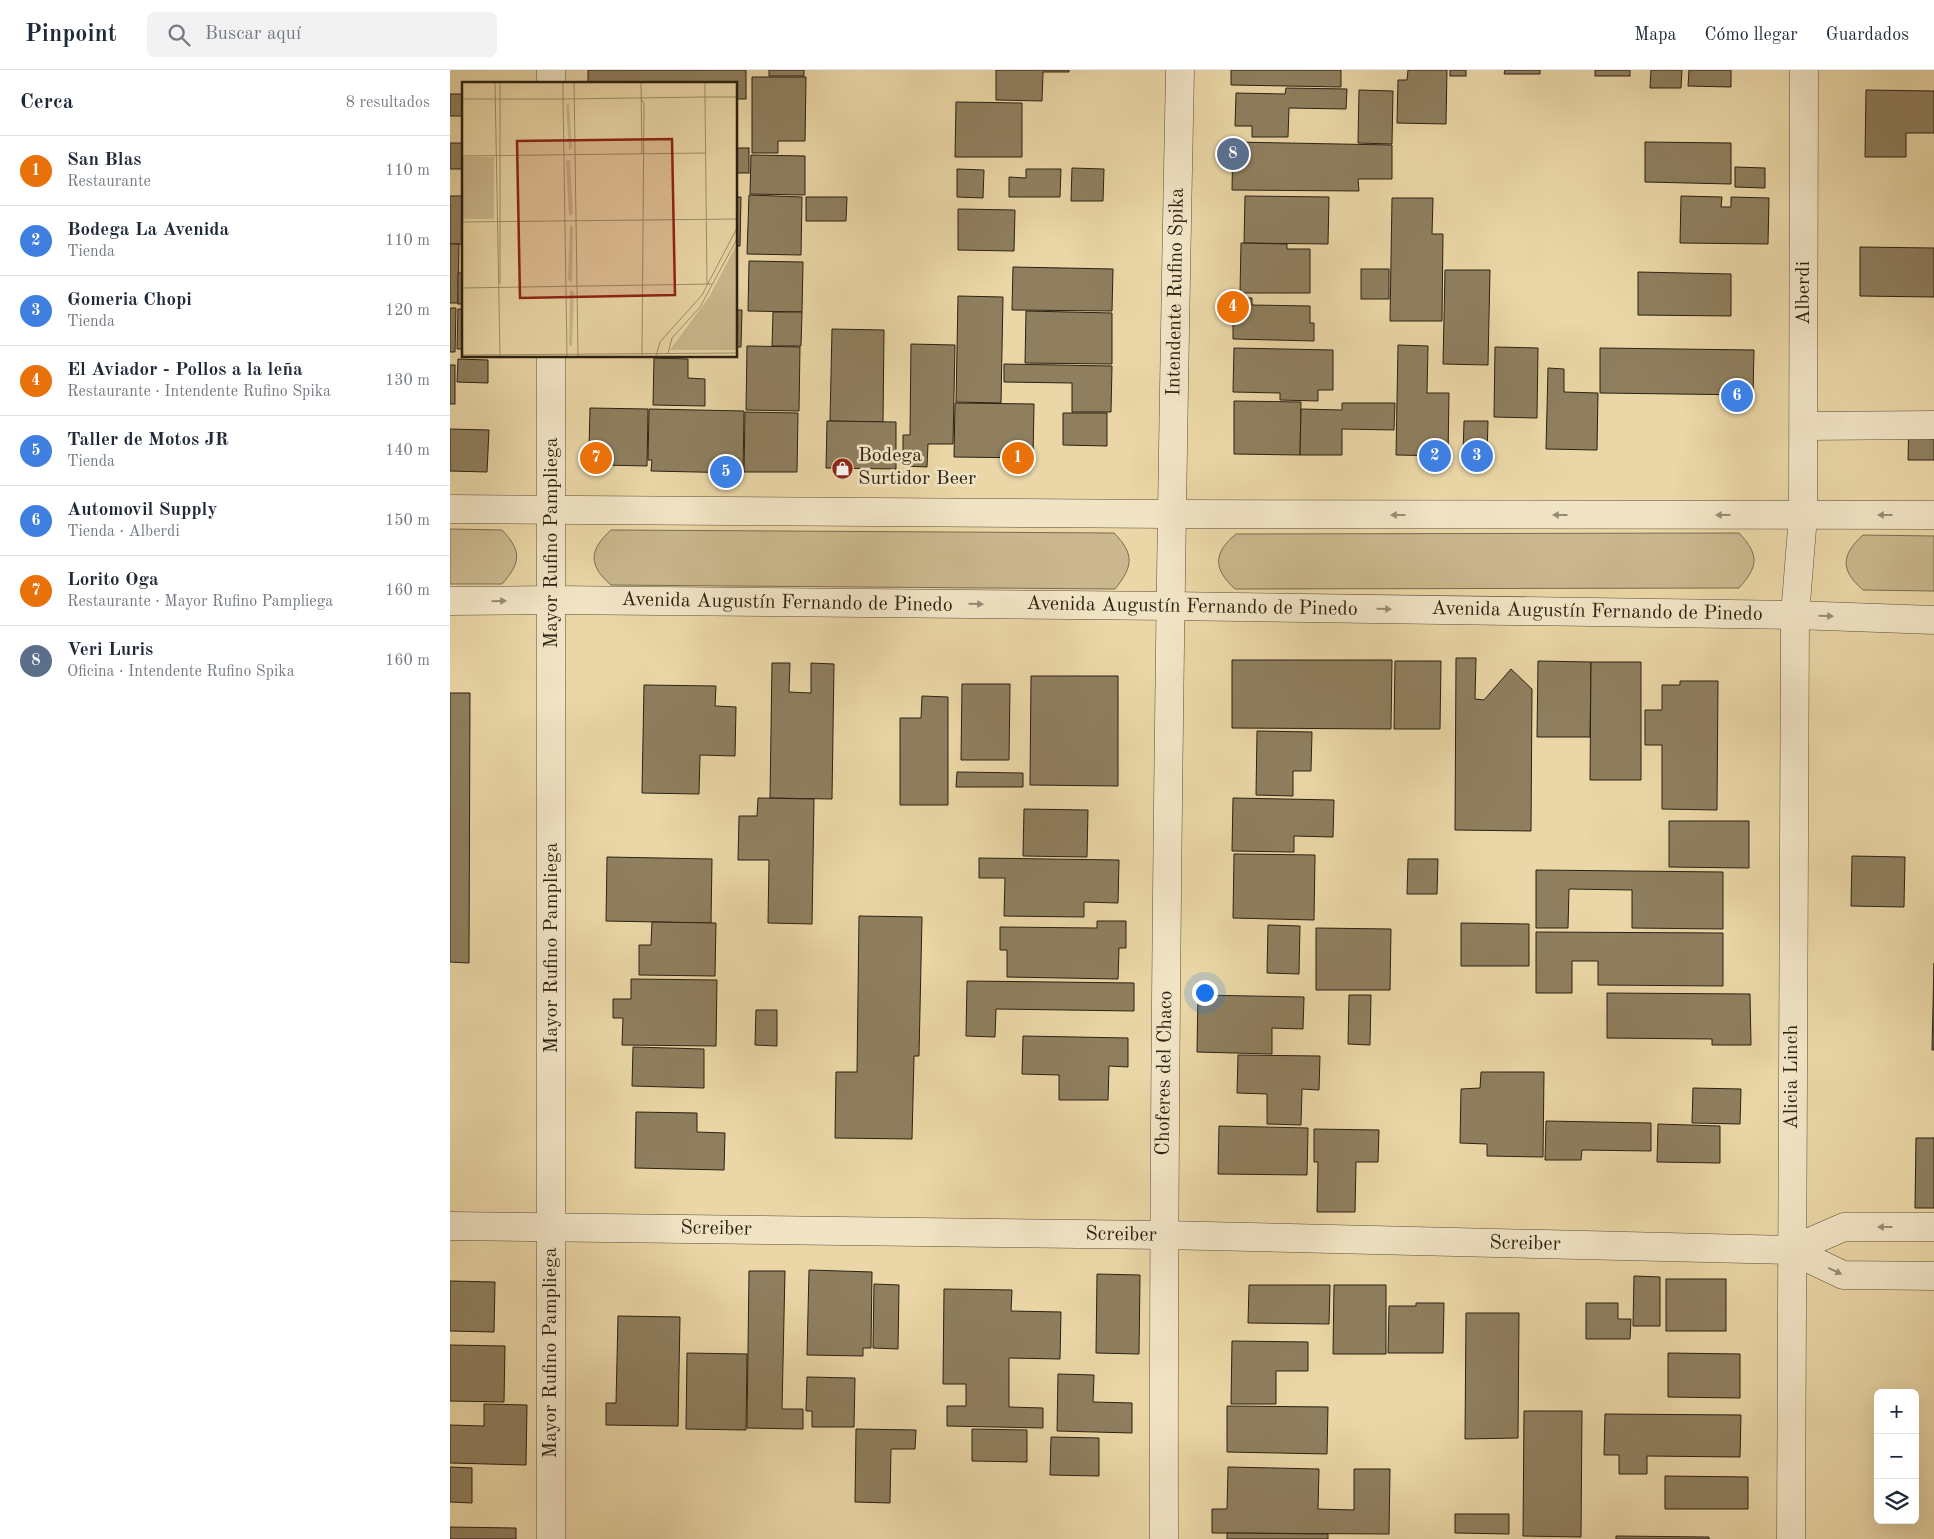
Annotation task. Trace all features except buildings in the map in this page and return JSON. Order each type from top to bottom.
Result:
[{"type":"street","name":"Intendente Rufino Spika","points":[[1170,606],[1180,70]]},
{"type":"street","name":"Alberdi","points":[[1803,516],[1804,70]]},
{"type":"street","name":"Mayor Rufino Pampliega","points":[[551,358],[551,1539]]},
{"type":"street","points":[[1804,426],[1934,425]]},
{"type":"street","points":[[450,509],[1171,514],[1934,515]]},
{"type":"street","name":"Alicia Linch","points":[[1791,1539],[1795,615],[1803,516]]},
{"type":"street","name":"Avenida Augustín Fernando de Pinedo","points":[[450,601],[552,600],[1170,606],[1795,615],[1934,620]]},
{"type":"street","name":"Choferes del Chaco","points":[[1164,1539],[1163,1235],[1170,606]]},
{"type":"street","name":"Screiber","points":[[450,1226],[1163,1235],[1791,1250],[1843,1275],[1934,1276]]},
{"type":"street","name":"Screiber","points":[[1791,1250],[1844,1227],[1934,1227]]},
{"type":"shaded area","points":[[450,529],[502,530],[509,537],[517,557],[513,570],[502,584],[450,584]]},
{"type":"shaded area","points":[[611,530],[1114,533],[1126,548],[1129,561],[1125,574],[1115,589],[611,585],[598,571],[594,558],[598,544]]},
{"type":"shaded area","points":[[1739,533],[1751,548],[1754,561],[1750,574],[1739,588],[1235,589],[1223,575],[1219,561],[1223,548],[1236,534]]},
{"type":"shaded area","points":[[1863,535],[1934,536],[1934,591],[1863,590],[1850,576],[1846,562],[1850,549]]},
{"type":"place","name":"Veri Luris","points":[[1233,154]]},
{"type":"place","name":"El Aviador - Pollos a la leña","points":[[1233,307]]},
{"type":"place","name":"Automovil Supply","points":[[1737,396]]},
{"type":"place","name":"Bodega La Avenida","points":[[1435,456]]},
{"type":"place","name":"Gomeria Chopi","points":[[1477,456]]},
{"type":"place","name":"Lorito Oga","points":[[596,458]]},
{"type":"place","name":"San Blas","points":[[1018,458]]},
{"type":"place","name":"Bodega Surtidor Beer","points":[[842,468]]},
{"type":"place","name":"Taller de Motos JR","points":[[726,472]]}]
